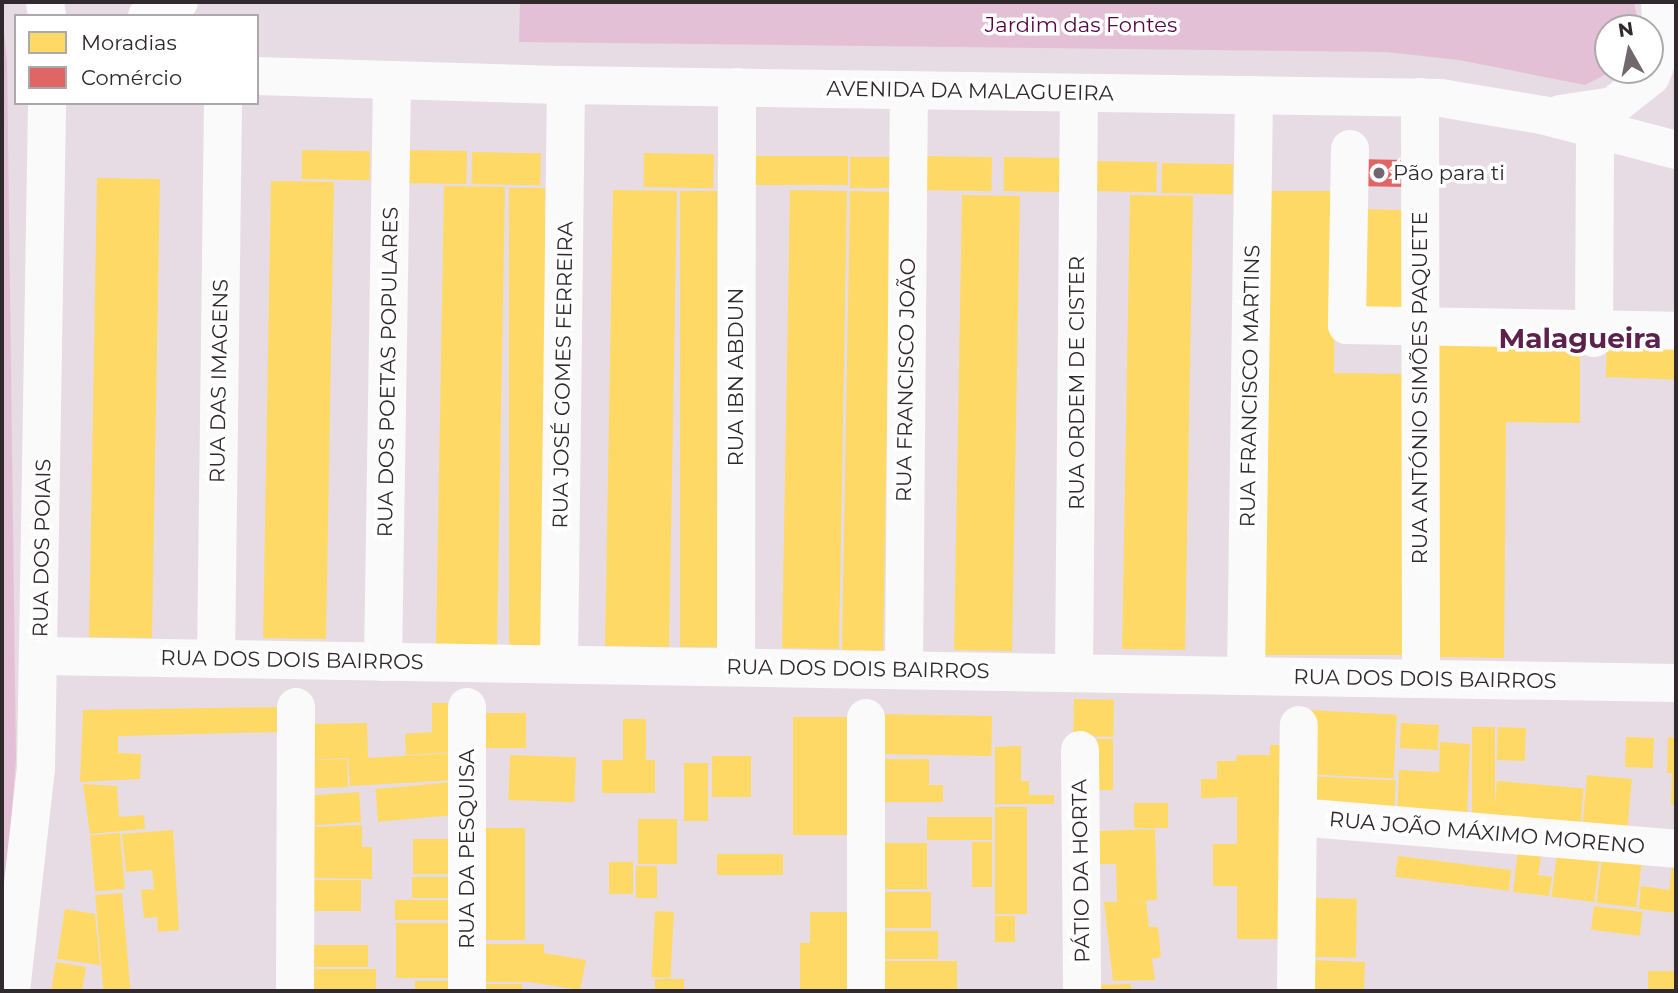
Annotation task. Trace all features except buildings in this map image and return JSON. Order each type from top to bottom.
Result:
[{"type":"street","points":[[152,14],[179,2]]},
{"type":"street","points":[[1542,115],[1588,113],[1613,106],[1636,91],[1651,76],[1662,48],[1660,2]]},
{"type":"street","points":[[1667,2],[1676,12]]},
{"type":"street","name":"AVENIDA DA MALAGUEIRA","points":[[259,76],[392,82],[1420,97],[1542,115],[1676,150]]},
{"type":"street","name":"RUA DOS POETAS POPULARES","points":[[383,662],[392,82]]},
{"type":"street","name":"RUA JOSÉ GOMES FERREIRA","points":[[559,664],[566,85]]},
{"type":"street","name":"RUA IBN ABDUN","points":[[736,667],[737,88]]},
{"type":"street","name":"RUA FRANCISCO JOÃO","points":[[904,670],[909,90]]},
{"type":"street","name":"RUA ORDEM DE CISTER","points":[[1074,673],[1079,93]]},
{"type":"street","name":"RUA FRANCISCO MARTINS","points":[[1246,676],[1254,95]]},
{"type":"street","name":"RUA ANTÓNIO SIMÕES PAQUETE","points":[[1420,97],[1420,678]]},
{"type":"street","name":"RUA DOS POIAIS","points":[[11,991],[36,769],[41,656],[47,105]]},
{"type":"street","name":"RUA DAS IMAGENS","points":[[216,659],[222,105]]},
{"type":"street","points":[[1594,334],[1595,130]]},
{"type":"street","points":[[1350,149],[1347,325],[1594,334],[1676,331]]},
{"type":"street","name":"RUA DOS DOIS BAIRROS","points":[[41,656],[1676,683]]},
{"type":"street","points":[[295,991],[296,707]]},
{"type":"street","name":"RUA DA PESQUISA","points":[[467,707],[467,991]]},
{"type":"street","points":[[866,719],[866,991]]},
{"type":"street","points":[[1296,991],[1299,725]]},
{"type":"street","name":"PÁTIO DA HORTA","points":[[1080,750],[1082,991]]},
{"type":"street","name":"RUA JOÃO MÁXIMO MORENO","points":[[1298,817],[1676,849]]},
{"type":"green space","name":"Jardim das Fontes","points":[[520,2],[1634,2],[1636,14],[1594,14],[1594,80],[1585,85],[1459,60],[1386,52],[519,42]]},
{"type":"green space","points":[[2,13],[7,60],[16,758],[2,945]]},
{"type":"place","name":"Pão para ti","points":[[1379,173]]},
{"type":"district","name":"Malagueira","points":[[1580,338]]}]
